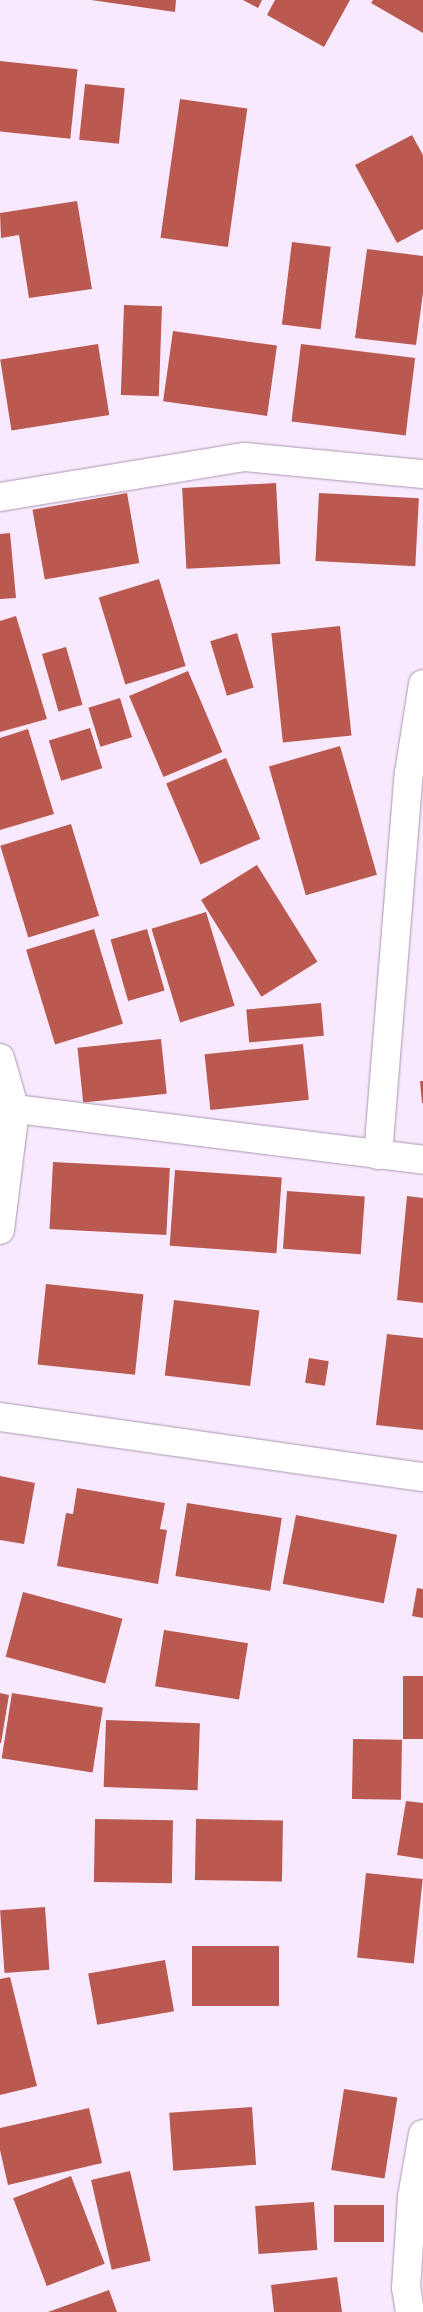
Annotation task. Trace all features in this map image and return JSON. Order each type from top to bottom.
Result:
[{"type":"street","points":[[0,497],[245,457],[423,474]]},
{"type":"street","points":[[378,1155],[409,773],[423,684]]},
{"type":"street","points":[[0,1058],[8,1109],[0,1230]]},
{"type":"street","points":[[8,1109],[423,1160]]},
{"type":"street","points":[[0,1417],[423,1477]]},
{"type":"street","points":[[410,2312],[406,2288],[410,2225],[423,2134]]},
{"type":"building","points":[[91,0],[176,0],[175,12]]},
{"type":"building","points":[[243,0],[262,0],[258,8]]},
{"type":"building","points":[[275,0],[350,0],[324,47],[267,15]]},
{"type":"building","points":[[373,0],[423,0],[423,33],[371,3]]},
{"type":"building","points":[[0,61],[78,69],[70,139],[0,131]]},
{"type":"building","points":[[85,84],[125,88],[119,144],[79,140]]},
{"type":"building","points":[[180,99],[247,108],[228,247],[161,238]]},
{"type":"building","points":[[412,135],[423,155],[423,229],[397,243],[355,165]]},
{"type":"building","points":[[77,201],[92,289],[29,298],[19,235],[1,238],[0,213]]},
{"type":"building","points":[[292,242],[331,247],[321,329],[282,324]]},
{"type":"building","points":[[367,249],[423,256],[423,293],[416,345],[355,338]]},
{"type":"building","points":[[124,305],[162,306],[159,396],[121,395]]},
{"type":"building","points":[[173,331],[277,346],[267,416],[163,401]]},
{"type":"building","points":[[98,344],[109,415],[11,431],[0,359]]},
{"type":"building","points":[[301,344],[415,358],[406,435],[291,421]]},
{"type":"building","points":[[276,483],[280,564],[186,569],[182,488]]},
{"type":"building","points":[[127,493],[139,563],[45,580],[32,510]]},
{"type":"building","points":[[319,493],[419,498],[415,566],[315,561]]},
{"type":"building","points":[[10,533],[16,598],[0,599],[0,534]]},
{"type":"building","points":[[159,579],[186,666],[125,684],[99,597]]},
{"type":"building","points":[[16,616],[47,719],[0,732],[0,621]]},
{"type":"building","points":[[340,626],[351,735],[283,743],[271,633]]},
{"type":"building","points":[[237,633],[254,688],[227,696],[210,641]]},
{"type":"building","points":[[66,647],[83,705],[59,712],[42,654]]},
{"type":"building","points":[[188,671],[222,752],[163,777],[129,696]]},
{"type":"building","points":[[120,698],[132,737],[100,747],[88,708]]},
{"type":"building","points":[[90,728],[102,768],[61,781],[49,741]]},
{"type":"building","points":[[28,729],[54,814],[0,830],[0,738]]},
{"type":"building","points":[[340,746],[377,875],[306,895],[269,766]]},
{"type":"building","points":[[226,758],[260,839],[201,864],[166,783]]},
{"type":"building","points":[[71,824],[99,916],[28,937],[0,846]]},
{"type":"building","points":[[257,865],[317,962],[261,997],[201,900]]},
{"type":"building","points":[[206,912],[235,1006],[180,1022],[151,929]]},
{"type":"building","points":[[94,929],[123,1024],[55,1044],[26,950]]},
{"type":"building","points":[[147,929],[165,991],[128,1001],[110,939]]},
{"type":"building","points":[[321,1003],[324,1036],[249,1042],[246,1010]]},
{"type":"building","points":[[161,1039],[167,1094],[83,1102],[77,1048]]},
{"type":"building","points":[[303,1044],[309,1100],[210,1110],[205,1054]]},
{"type":"building","points":[[420,1081],[423,1081],[423,1103],[422,1103]]},
{"type":"building","points":[[53,1162],[170,1168],[166,1235],[49,1229]]},
{"type":"building","points":[[175,1170],[282,1177],[276,1253],[170,1246]]},
{"type":"building","points":[[287,1191],[365,1196],[361,1254],[283,1249]]},
{"type":"building","points":[[407,1196],[423,1198],[423,1303],[397,1300]]},
{"type":"building","points":[[46,1284],[143,1294],[135,1375],[38,1365]]},
{"type":"building","points":[[174,1300],[259,1310],[250,1386],[165,1375]]},
{"type":"building","points":[[387,1334],[423,1338],[423,1430],[376,1425]]},
{"type":"building","points":[[309,1358],[329,1361],[325,1386],[305,1383]]},
{"type":"building","points":[[0,1476],[35,1483],[24,1544],[0,1540]]},
{"type":"building","points":[[77,1488],[165,1503],[160,1529],[167,1530],[158,1584],[57,1566],[66,1513],[73,1514]]},
{"type":"building","points":[[187,1503],[282,1518],[270,1591],[175,1576]]},
{"type":"building","points":[[296,1515],[397,1535],[384,1603],[283,1584]]},
{"type":"building","points":[[417,1588],[423,1589],[423,1618],[412,1616]]},
{"type":"building","points":[[23,1592],[122,1619],[105,1683],[6,1657]]},
{"type":"building","points":[[164,1630],[248,1643],[239,1700],[155,1686]]},
{"type":"building","points":[[403,1676],[423,1676],[423,1739],[403,1739]]},
{"type":"building","points":[[0,1693],[9,1695],[1,1743],[0,1743]]},
{"type":"building","points":[[12,1693],[103,1707],[93,1773],[2,1758]]},
{"type":"building","points":[[106,1720],[200,1723],[198,1790],[104,1787]]},
{"type":"building","points":[[353,1739],[402,1740],[401,1800],[352,1799]]},
{"type":"building","points":[[406,1801],[423,1803],[423,1859],[397,1855]]},
{"type":"building","points":[[95,1819],[173,1820],[172,1883],[94,1882]]},
{"type":"building","points":[[196,1819],[283,1821],[282,1882],[195,1880]]},
{"type":"building","points":[[366,1873],[423,1879],[414,1963],[357,1958]]},
{"type":"building","points":[[45,1907],[49,1970],[5,1973],[0,1910]]},
{"type":"building","points":[[192,1946],[279,1946],[279,2006],[192,2006]]},
{"type":"building","points":[[165,1960],[174,2011],[97,2025],[88,1974]]},
{"type":"building","points":[[10,1977],[37,2086],[0,2095],[0,1979]]},
{"type":"building","points":[[344,2089],[397,2097],[385,2178],[331,2170]]},
{"type":"building","points":[[252,2107],[256,2165],[173,2171],[169,2113]]},
{"type":"building","points":[[89,2108],[102,2163],[8,2185],[0,2150],[0,2128]]},
{"type":"building","points":[[130,2171],[151,2261],[112,2270],[91,2180]]},
{"type":"building","points":[[71,2176],[105,2264],[47,2286],[13,2198]]},
{"type":"building","points":[[314,2202],[317,2250],[258,2254],[255,2206]]},
{"type":"building","points":[[334,2205],[384,2205],[384,2242],[334,2242]]},
{"type":"building","points":[[337,2277],[342,2312],[274,2312],[271,2285]]},
{"type":"building","points":[[109,2290],[117,2312],[48,2312]]}]
